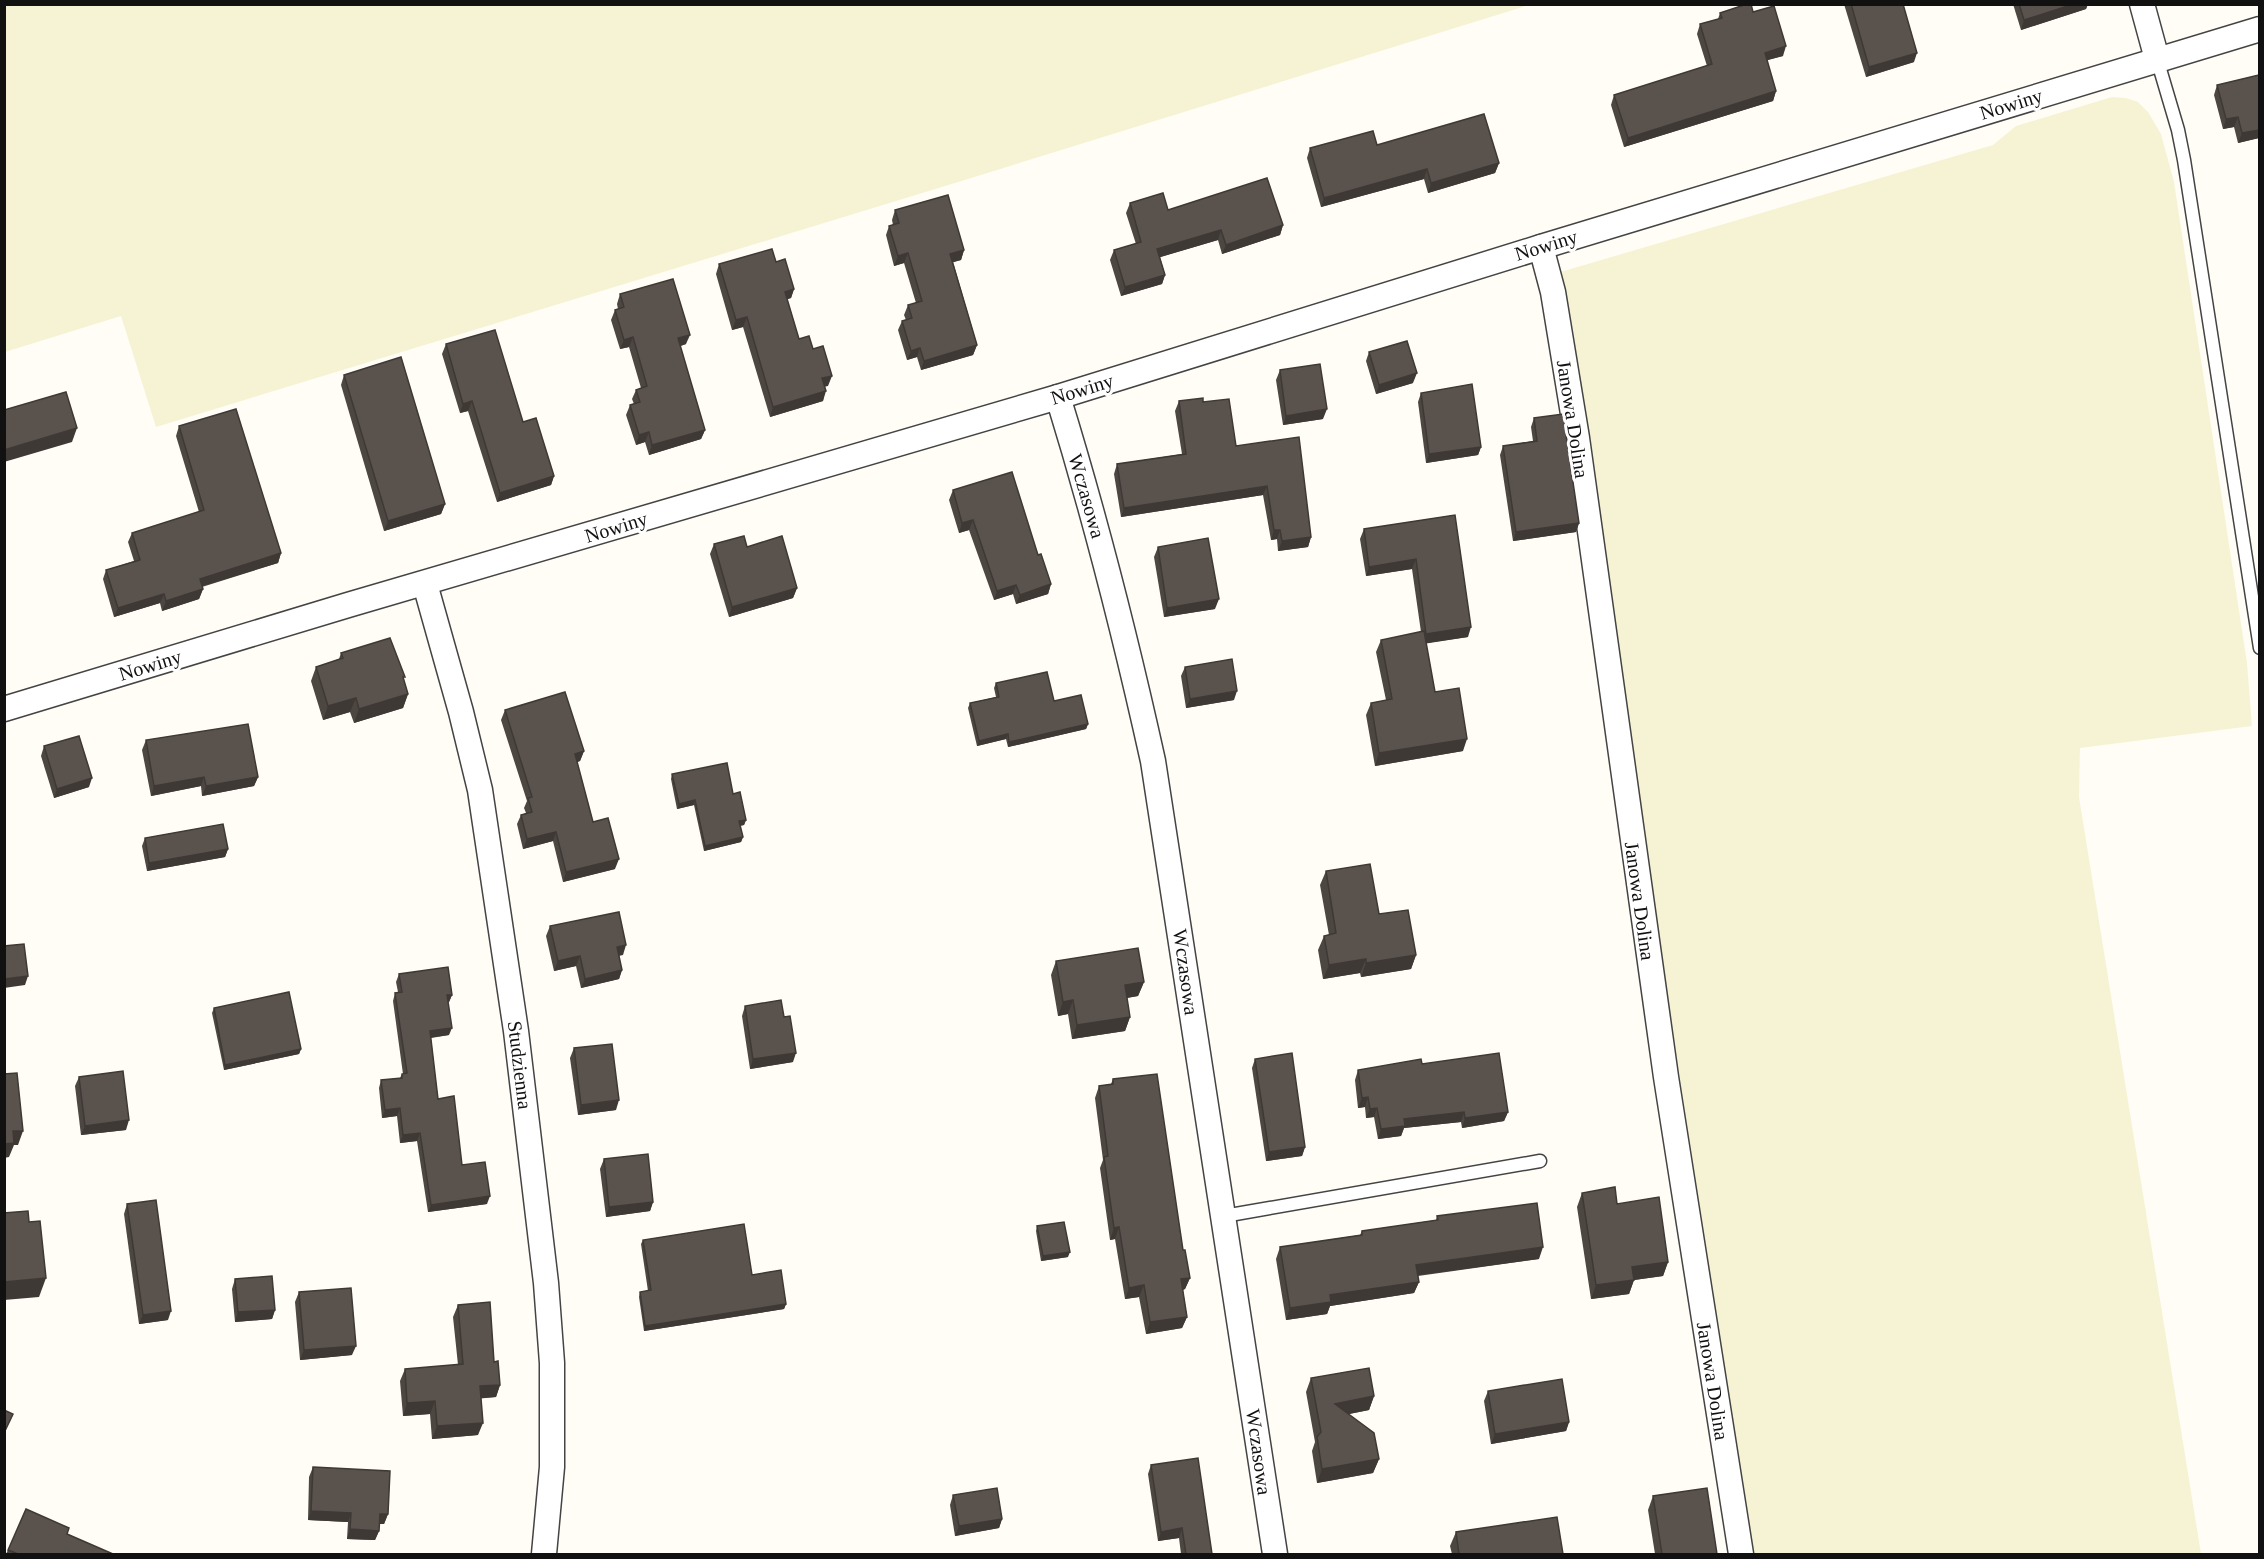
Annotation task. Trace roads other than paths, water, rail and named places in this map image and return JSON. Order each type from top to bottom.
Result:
[{"type":"street","points":[[2142,4],[2157,59]]},
{"type":"street","name":"Nowiny","points":[[4,709],[348,605],[1058,397],[1541,247],[2259,29]]},
{"type":"street","name":"Janowa Dolina","points":[[1541,247],[1553,292],[1577,438],[1666,1077],[1741,1554]]},
{"type":"street","name":"Wczasowa","points":[[1058,397],[1123,629],[1153,761],[1275,1554]]},
{"type":"street","name":"Studzienna","points":[[425,584],[462,712],[476,771],[516,1031],[546,1283],[552,1363],[552,1467],[544,1554]]},
{"type":"lane","points":[[2157,59],[2178,130],[2184,160],[2259,648]]},
{"type":"lane","points":[[1224,1216],[1540,1161]]}]
